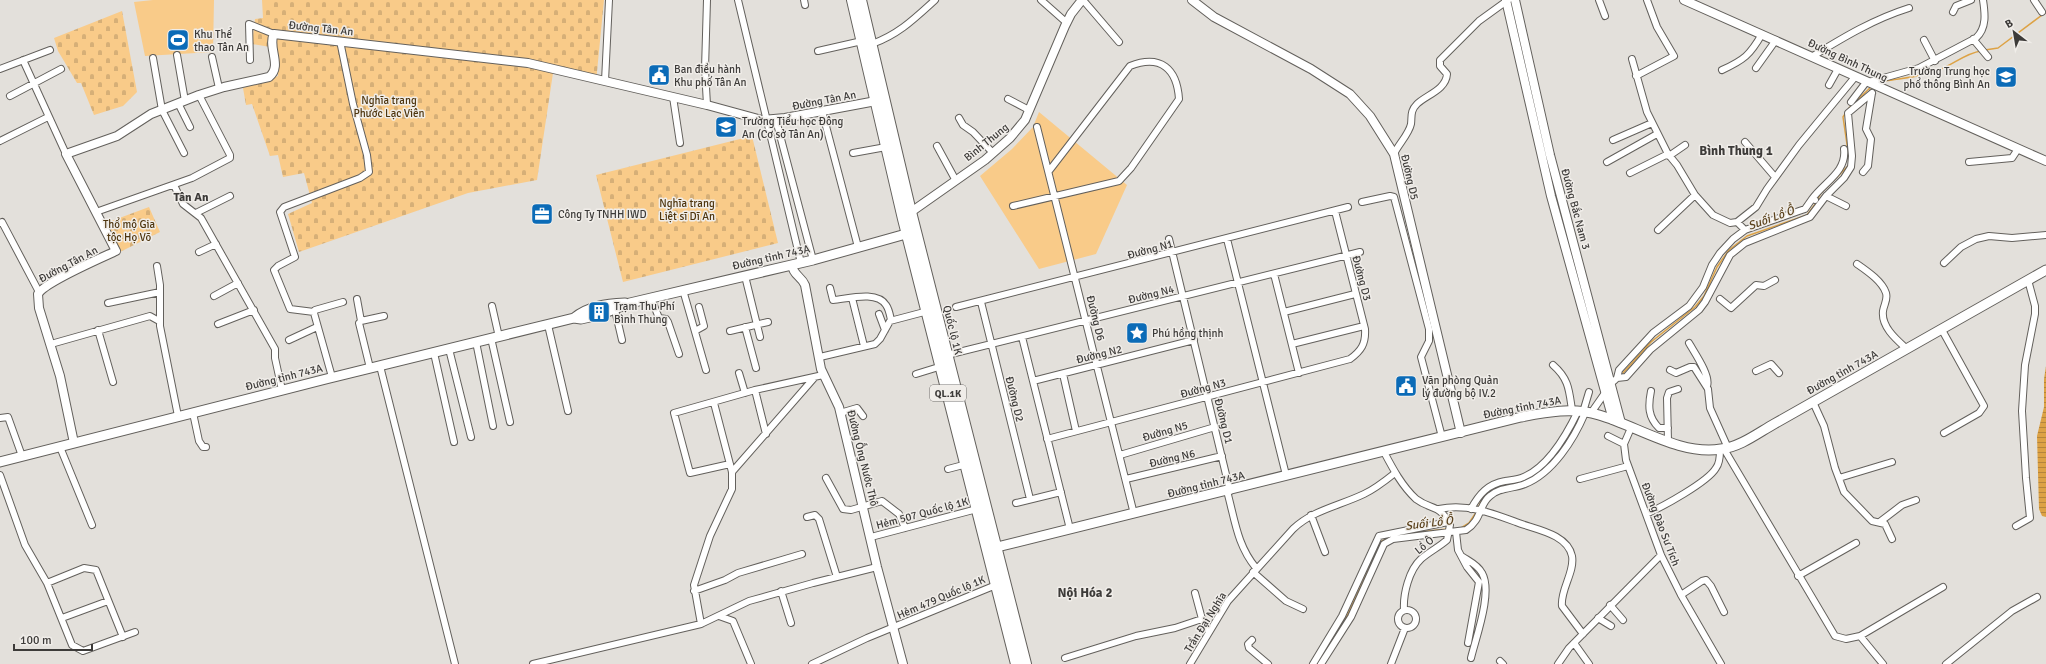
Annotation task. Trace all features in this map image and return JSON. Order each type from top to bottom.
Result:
[{"type":"main road","name":"Quốc lộ 1K","points":[[852,0],[867,43]]},
{"type":"main road","name":"Quốc lộ 1K","points":[[861,0],[867,43],[907,215]]},
{"type":"main road","name":"Quốc lộ 1K","points":[[880,100],[886,147],[947,355],[992,548],[1026,664]]},
{"type":"main road","name":"Quốc lộ 1K","points":[[912,233],[928,310],[977,509],[992,548],[996,585],[1016,664]]},
{"type":"main road","name":"Đường tỉnh 743A","points":[[574,318],[584,310],[607,304],[630,303],[813,260],[912,233]]},
{"type":"main road","name":"Đường tỉnh 743A","points":[[992,548],[1229,491],[1286,475],[1537,414],[1582,412],[1617,421],[1631,428],[1668,441],[1694,448],[1724,449],[1739,443],[1813,402],[2046,270]]},
{"type":"main road","name":"Đường tỉnh 743A","points":[[0,462],[332,377],[548,324],[574,318],[581,319],[615,310],[630,303]]},
{"type":"street","points":[[605,81],[609,0]]},
{"type":"street","points":[[707,0],[705,62],[707,105]]},
{"type":"street","points":[[738,0],[801,262]]},
{"type":"street","points":[[818,51],[867,43],[891,37],[911,23],[935,0]]},
{"type":"street","points":[[1041,0],[1067,23],[1083,0],[1119,42]]},
{"type":"street","name":"Đường D5","points":[[1192,0],[1214,17],[1311,70],[1350,94],[1370,116],[1394,154],[1461,433]]},
{"type":"street","points":[[1394,154],[1411,126],[1411,114],[1414,107],[1439,88],[1447,77],[1447,74],[1440,66],[1440,60],[1479,20],[1507,0]]},
{"type":"street","name":"Đường Bắc Nam 3","points":[[1507,0],[1551,196],[1606,391],[1617,421]]},
{"type":"street","name":"Đường Bắc Nam 3","points":[[1515,0],[1550,155],[1614,381],[1617,421]]},
{"type":"street","points":[[1599,0],[1605,16]]},
{"type":"street","points":[[1636,76],[1674,56],[1657,27],[1648,0]]},
{"type":"street","name":"Đường Bình Thung","points":[[1684,0],[1813,56],[1855,77],[1872,83],[1902,98],[2046,161]]},
{"type":"street","points":[[1953,12],[1956,6],[1971,0]]},
{"type":"street","points":[[1851,102],[1872,83],[1909,72],[1935,61],[1974,39],[1980,34],[1984,23],[1983,0]]},
{"type":"street","points":[[2034,0],[2042,12]]},
{"type":"street","points":[[1813,56],[1861,28],[1889,15],[1909,8]]},
{"type":"street","name":"Bình Thung","points":[[907,215],[993,153],[1018,130],[1029,110],[1067,23]]},
{"type":"street","points":[[250,60],[249,24],[274,34]]},
{"type":"street","name":"Đường Tân An","points":[[74,443],[60,376],[38,302],[39,292],[116,250],[66,154],[118,136],[148,116],[199,95],[219,88],[267,78],[273,74],[275,64],[272,44],[274,34],[496,58],[528,63],[767,120],[776,120],[880,100]]},
{"type":"street","points":[[1722,70],[1743,60],[1753,51],[1762,34]]},
{"type":"street","points":[[1974,39],[1987,55]]},
{"type":"street","points":[[1756,68],[1776,40]]},
{"type":"street","points":[[1924,40],[1935,61]]},
{"type":"street","points":[[340,41],[367,155],[369,172],[360,178],[284,207],[280,212],[295,257],[278,266],[274,270],[290,308],[314,312],[343,302]]},
{"type":"street","points":[[0,69],[50,50]]},
{"type":"street","points":[[177,54],[182,102],[190,127]]},
{"type":"street","points":[[212,57],[219,88]]},
{"type":"street","points":[[154,58],[162,110],[184,153]]},
{"type":"street","points":[[1632,59],[1647,112],[1669,155],[1677,165],[1695,195],[1719,219],[1730,223],[1737,222],[1756,206],[1799,145],[1855,77]]},
{"type":"street","points":[[23,60],[66,154]]},
{"type":"street","points":[[1012,206],[1119,181],[1131,168],[1179,99],[1175,77],[1168,67],[1153,62],[1138,63],[1130,66],[1048,171]]},
{"type":"street","points":[[10,96],[61,69]]},
{"type":"street","points":[[1829,85],[1838,69]]},
{"type":"street","points":[[1863,172],[1868,166],[1871,139],[1866,129],[1872,93],[1872,83]]},
{"type":"street","points":[[1614,381],[1626,378],[1650,350],[1702,306],[1730,255],[1745,243],[1810,217],[1851,167],[1852,156],[1848,113],[1872,93]]},
{"type":"street","points":[[96,212],[174,185],[205,172],[230,156],[199,95]]},
{"type":"street","points":[[673,97],[680,143]]},
{"type":"street","points":[[1008,98],[1029,110]]},
{"type":"street","points":[[822,111],[858,248]]},
{"type":"street","points":[[0,141],[48,117]]},
{"type":"street","points":[[959,118],[964,125],[973,132],[993,153]]},
{"type":"street","points":[[776,120],[813,260]]},
{"type":"street","points":[[1613,140],[1652,123]]},
{"type":"street","name":"Đường D6","points":[[1038,127],[1134,514]]},
{"type":"street","points":[[1607,162],[1657,134]]},
{"type":"street","points":[[1745,142],[1775,177]]},
{"type":"street","points":[[1630,173],[1669,155],[1684,145]]},
{"type":"street","points":[[937,146],[955,180]]},
{"type":"street","points":[[853,153],[886,147]]},
{"type":"street","points":[[1313,664],[1342,616],[1379,536],[1450,528],[1466,530],[1475,525],[1476,510],[1481,493],[1488,487],[1505,484],[1521,478],[1548,457],[1582,412],[1606,391],[1614,381],[1618,370],[1653,333],[1689,306],[1703,287],[1712,265],[1720,253],[1733,239],[1745,230],[1805,208],[1843,164],[1845,158],[1844,149]]},
{"type":"street","points":[[1969,162],[2012,158],[2018,149]]},
{"type":"street","points":[[174,185],[183,204],[201,218],[275,349],[275,358],[282,390]]},
{"type":"street","points":[[1658,230],[1695,195]]},
{"type":"street","points":[[196,213],[230,196]]},
{"type":"street","points":[[1362,202],[1390,196],[1394,198],[1428,329],[1429,341],[1421,357],[1442,437]]},
{"type":"street","points":[[1826,196],[1846,206]]},
{"type":"street","points":[[1812,199],[1820,203]]},
{"type":"street","points":[[788,208],[799,206]]},
{"type":"street","name":"Đường N1","points":[[956,308],[1348,208]]},
{"type":"street","name":"Đường D3","points":[[1335,211],[1345,256],[1364,326],[1365,337],[1361,350]]},
{"type":"street","points":[[791,221],[802,218]]},
{"type":"street","points":[[0,223],[2,222],[39,292]]},
{"type":"street","points":[[1737,222],[1745,230]]},
{"type":"street","points":[[1944,263],[1961,247],[1976,239],[1989,236],[2012,238],[2046,235]]},
{"type":"street","name":"Đường D1","points":[[1169,239],[1208,397],[1229,491]]},
{"type":"street","points":[[1227,239],[1286,475]]},
{"type":"street","points":[[200,252],[216,244]]},
{"type":"street","name":"Đường N4","points":[[947,355],[1360,252]]},
{"type":"street","points":[[1858,264],[1885,290],[1887,299],[1883,310],[1883,318],[1886,326],[1892,335],[1908,349]]},
{"type":"street","name":"Đường Ống Nước Thô","points":[[792,265],[794,274],[803,280],[805,285],[823,375],[830,385],[840,413],[877,567],[903,664]]},
{"type":"street","points":[[157,266],[160,292],[159,321],[178,416]]},
{"type":"street","points":[[1274,274],[1299,373]]},
{"type":"street","points":[[745,276],[760,337]]},
{"type":"street","points":[[1720,299],[1731,308],[1756,285],[1764,286],[1775,280]]},
{"type":"street","points":[[2016,526],[2030,518],[2022,411],[2025,365],[2035,314],[2035,306],[2028,280]]},
{"type":"street","points":[[214,296],[238,283]]},
{"type":"street","points":[[830,288],[833,300],[870,296],[883,301],[888,309],[891,320]]},
{"type":"street","points":[[683,290],[706,370]]},
{"type":"street","points":[[108,303],[160,292]]},
{"type":"street","points":[[1284,312],[1355,294]]},
{"type":"street","points":[[651,298],[659,318],[666,319],[668,322],[678,354]]},
{"type":"street","points":[[852,298],[864,346]]},
{"type":"street","points":[[357,299],[361,320],[359,323],[370,368]]},
{"type":"street","name":"Đường D2","points":[[981,302],[1030,500]]},
{"type":"street","points":[[492,306],[495,337],[510,422]]},
{"type":"street","points":[[695,331],[704,326],[699,307]]},
{"type":"street","points":[[218,324],[254,310]]},
{"type":"street","points":[[615,310],[622,340]]},
{"type":"street","points":[[820,357],[877,342],[891,320],[928,310]]},
{"type":"street","points":[[314,312],[332,377]]},
{"type":"street","points":[[880,314],[885,330]]},
{"type":"street","points":[[51,344],[150,316],[159,321]]},
{"type":"street","points":[[361,320],[384,316]]},
{"type":"street","points":[[730,331],[768,322]]},
{"type":"street","points":[[548,324],[568,411]]},
{"type":"street","points":[[1292,344],[1364,326]]},
{"type":"street","points":[[289,340],[317,327]]},
{"type":"street","points":[[745,327],[756,368]]},
{"type":"street","points":[[98,330],[113,382]]},
{"type":"street","points":[[1942,330],[1984,406],[1979,413],[1944,433]]},
{"type":"street","points":[[1022,337],[1070,530]]},
{"type":"street","name":"Đường N2","points":[[1033,382],[1194,340]]},
{"type":"street","points":[[476,342],[493,426]]},
{"type":"street","points":[[1689,343],[1706,374],[1710,408],[1724,449],[1835,636],[1846,639],[1860,636],[1943,587]]},
{"type":"street","points":[[449,349],[471,437]]},
{"type":"street","name":"Đường N3","points":[[1047,439],[1350,359],[1361,350]]},
{"type":"street","points":[[434,353],[454,442]]},
{"type":"street","points":[[1670,370],[1676,373],[1690,367],[1694,367],[1699,361]]},
{"type":"street","points":[[1756,371],[1771,364],[1779,373]]},
{"type":"street","points":[[1553,365],[1562,373],[1582,412]]},
{"type":"street","points":[[380,366],[455,664]]},
{"type":"street","points":[[916,374],[942,366]]},
{"type":"street","points":[[1694,367],[1707,386]]},
{"type":"street","points":[[738,374],[745,393]]},
{"type":"street","points":[[1063,374],[1076,431]]},
{"type":"street","points":[[730,464],[691,473],[689,472],[674,413],[714,403],[755,390],[823,375]]},
{"type":"street","points":[[732,472],[814,378]]},
{"type":"street","points":[[1668,441],[1668,394],[1678,389]]},
{"type":"street","points":[[755,390],[766,434]]},
{"type":"street","points":[[1650,391],[1649,410],[1651,418],[1659,428],[1668,428]]},
{"type":"street","points":[[1582,412],[1589,392]]},
{"type":"street","points":[[1813,402],[1824,426],[1835,468],[1844,492],[1850,500],[1872,520],[1881,522],[1888,527],[1892,539]]},
{"type":"street","points":[[700,624],[694,591],[698,570],[710,536],[732,489],[732,472],[714,403]]},
{"type":"street","points":[[840,413],[856,407],[862,416]]},
{"type":"street","points":[[193,413],[199,441],[203,447],[206,447]]},
{"type":"street","points":[[0,418],[8,417],[22,456]]},
{"type":"street","name":"Đường N5","points":[[1120,455],[1215,427]]},
{"type":"street","points":[[1608,436],[1624,444],[1631,428]]},
{"type":"street","name":"Đường Đào Sư Tích","points":[[1624,444],[1628,466],[1660,555],[1681,595],[1721,664]]},
{"type":"street","points":[[60,447],[92,525]]},
{"type":"street","points":[[1646,514],[1671,501],[1713,472],[1718,465],[1724,449]]},
{"type":"street","points":[[1384,452],[1395,474],[1415,498],[1424,504],[1439,509],[1450,507],[1476,510],[1549,532],[1568,548],[1572,557],[1562,606],[1583,634]]},
{"type":"street","name":"Đường N6","points":[[1126,479],[1222,456]]},
{"type":"street","points":[[1839,478],[1892,462]]},
{"type":"street","points":[[948,469],[967,464]]},
{"type":"street","points":[[1580,479],[1628,466]]},
{"type":"street","points":[[0,474],[25,545],[47,583],[72,645],[80,650],[89,650],[135,632]]},
{"type":"street","name":"Trần Đại Nghĩa","points":[[1190,664],[1228,601],[1254,570],[1275,551],[1293,529],[1311,515],[1365,494],[1395,474]]},
{"type":"street","points":[[826,478],[843,509],[851,510],[882,500],[899,514],[905,528]]},
{"type":"street","points":[[1476,510],[1488,497],[1505,484]]},
{"type":"street","points":[[1229,491],[1240,541],[1254,570],[1286,601],[1303,609]]},
{"type":"street","points":[[1016,503],[1061,492]]},
{"type":"street","points":[[1881,522],[1902,506],[1916,500]]},
{"type":"street","name":"Hẻm 507 Quốc lộ 1K","points":[[871,537],[977,509]]},
{"type":"street","points":[[1439,509],[1450,528],[1467,567],[1476,576],[1479,582],[1468,643]]},
{"type":"street","points":[[807,517],[815,515],[819,519],[837,577]]},
{"type":"street","points":[[1311,515],[1325,552]]},
{"type":"street","points":[[1321,664],[1351,617],[1384,544],[1393,539],[1450,528]]},
{"type":"street","name":"Lồ Ô","points":[[1405,628],[1400,626],[1397,620],[1398,614],[1404,610],[1404,597],[1418,564],[1447,540],[1450,528]]},
{"type":"street","points":[[1798,576],[1856,543]]},
{"type":"street","points":[[694,591],[726,580],[738,573],[802,554]]},
{"type":"street","points":[[1558,664],[1574,643],[1660,555]]},
{"type":"street","points":[[1463,557],[1482,572],[1486,593],[1471,658]]},
{"type":"street","points":[[533,664],[700,624],[749,601],[781,591],[877,567]]},
{"type":"street","points":[[47,583],[84,568],[94,568],[122,637]]},
{"type":"street","points":[[1681,595],[1697,584],[1706,580],[1711,586],[1724,612]]},
{"type":"street","name":"Hẻm 479 Quốc lộ 1K","points":[[812,664],[867,638],[996,585]]},
{"type":"street","points":[[781,591],[791,623]]},
{"type":"street","points":[[1195,593],[1202,619],[1209,632]]},
{"type":"street","points":[[1946,664],[2012,611],[2037,597]]},
{"type":"street","points":[[62,618],[108,601]]},
{"type":"street","points":[[1610,606],[1623,620]]},
{"type":"street","points":[[1391,664],[1405,628],[1412,627],[1416,619],[1412,611],[1404,610]]},
{"type":"street","points":[[719,616],[733,621],[751,664]]},
{"type":"street","points":[[1598,618],[1610,626]]},
{"type":"street","points":[[1072,664],[1067,657],[1136,636],[1175,628],[1202,619]]},
{"type":"street","points":[[1860,636],[1883,664]]},
{"type":"street","points":[[1252,640],[1248,644],[1249,648],[1268,664]]},
{"type":"street","points":[[1574,643],[1589,664]]},
{"type":"green space","name":"Khu Thể thao Tân An","points":[[153,0],[214,0],[213,52],[145,56],[134,2]]},
{"type":"green space","name":"Nghĩa trang Phước Lạc Viên","points":[[262,0],[604,0],[596,82],[553,73],[537,180],[468,193],[299,252],[288,214],[312,203],[304,173],[283,177],[278,155],[270,156],[252,104],[246,105],[243,88],[278,76],[276,48],[252,44],[255,19],[263,18]]},
{"type":"green space","points":[[122,11],[137,92],[123,106],[94,115],[81,83],[77,83],[58,51],[54,38]]},
{"type":"green space","points":[[1039,112],[1127,185],[1096,254],[1039,269],[980,176],[1012,149],[1033,127]]},
{"type":"green space","name":"Nghĩa trang Liệt sĩ Dĩ An","points":[[752,136],[778,243],[623,282],[596,175]]},
{"type":"green space","name":"Thổ mộ Gia tộc Họ Võ","points":[[149,207],[160,232],[120,252],[106,223]]},
{"type":"shaded area","points":[[2046,366],[2046,517],[2042,516],[2039,509],[2037,436],[2044,407],[2044,379]]},
{"type":"waterway","name":"Suối Lồ Ồ","points":[[1985,50],[1998,48],[2046,12]]},
{"type":"waterway","name":"Suối Lồ Ồ","points":[[1885,81],[1919,76],[1933,72],[1944,68],[1965,56],[1981,51]]},
{"type":"waterway","name":"Suối Lồ Ồ","points":[[1849,108],[1872,86]]},
{"type":"waterway","name":"Suối Lồ Ồ","points":[[1847,111],[1843,117],[1849,158]]},
{"type":"waterway","name":"Suối Lồ Ồ","points":[[1817,200],[1821,193],[1848,166]]},
{"type":"waterway","name":"Suối Lồ Ồ","points":[[1623,373],[1651,342],[1695,307],[1704,296],[1717,267],[1729,250],[1747,236],[1807,215],[1816,203]]},
{"type":"waterway","name":"Suối Lồ Ồ","points":[[1549,462],[1571,434]]},
{"type":"waterway","name":"Suối Lồ Ồ","points":[[1478,508],[1488,493],[1494,489],[1521,482],[1528,478]]},
{"type":"waterway","name":"Suối Lồ Ồ","points":[[1461,528],[1469,523],[1477,511]]},
{"type":"waterway","name":"Suối Lồ Ồ","points":[[1403,534],[1447,529]]},
{"type":"waterway","name":"Suối Lồ Ồ","points":[[1317,664],[1347,616],[1382,541],[1392,537]]},
{"type":"place","name":"Khu Thể thao Tân An","points":[[178,40]]},
{"type":"place","name":"Ban điều hành Khu phố Tân An","points":[[659,75]]},
{"type":"place","name":"Trường Trung học phổ thông Bình An","points":[[2006,77]]},
{"type":"place","name":"Trường Tiểu học Đông An (Cơ sở Tân An)","points":[[726,127]]},
{"type":"place","name":"Công Ty TNHH IWD","points":[[542,214]]},
{"type":"place","name":"Trạm Thu Phí Bình Thung","points":[[599,312]]},
{"type":"place","name":"Phú hồng thịnh","points":[[1137,333]]},
{"type":"place","name":"Văn phòng Quản lý đường bộ IV.2","points":[[1406,386]]},
{"type":"district","name":"Bình Thung 1","points":[[1736,150]]},
{"type":"district","name":"Tân An","points":[[191,197]]},
{"type":"district","name":"Nội Hóa 2","points":[[1085,592]]}]
